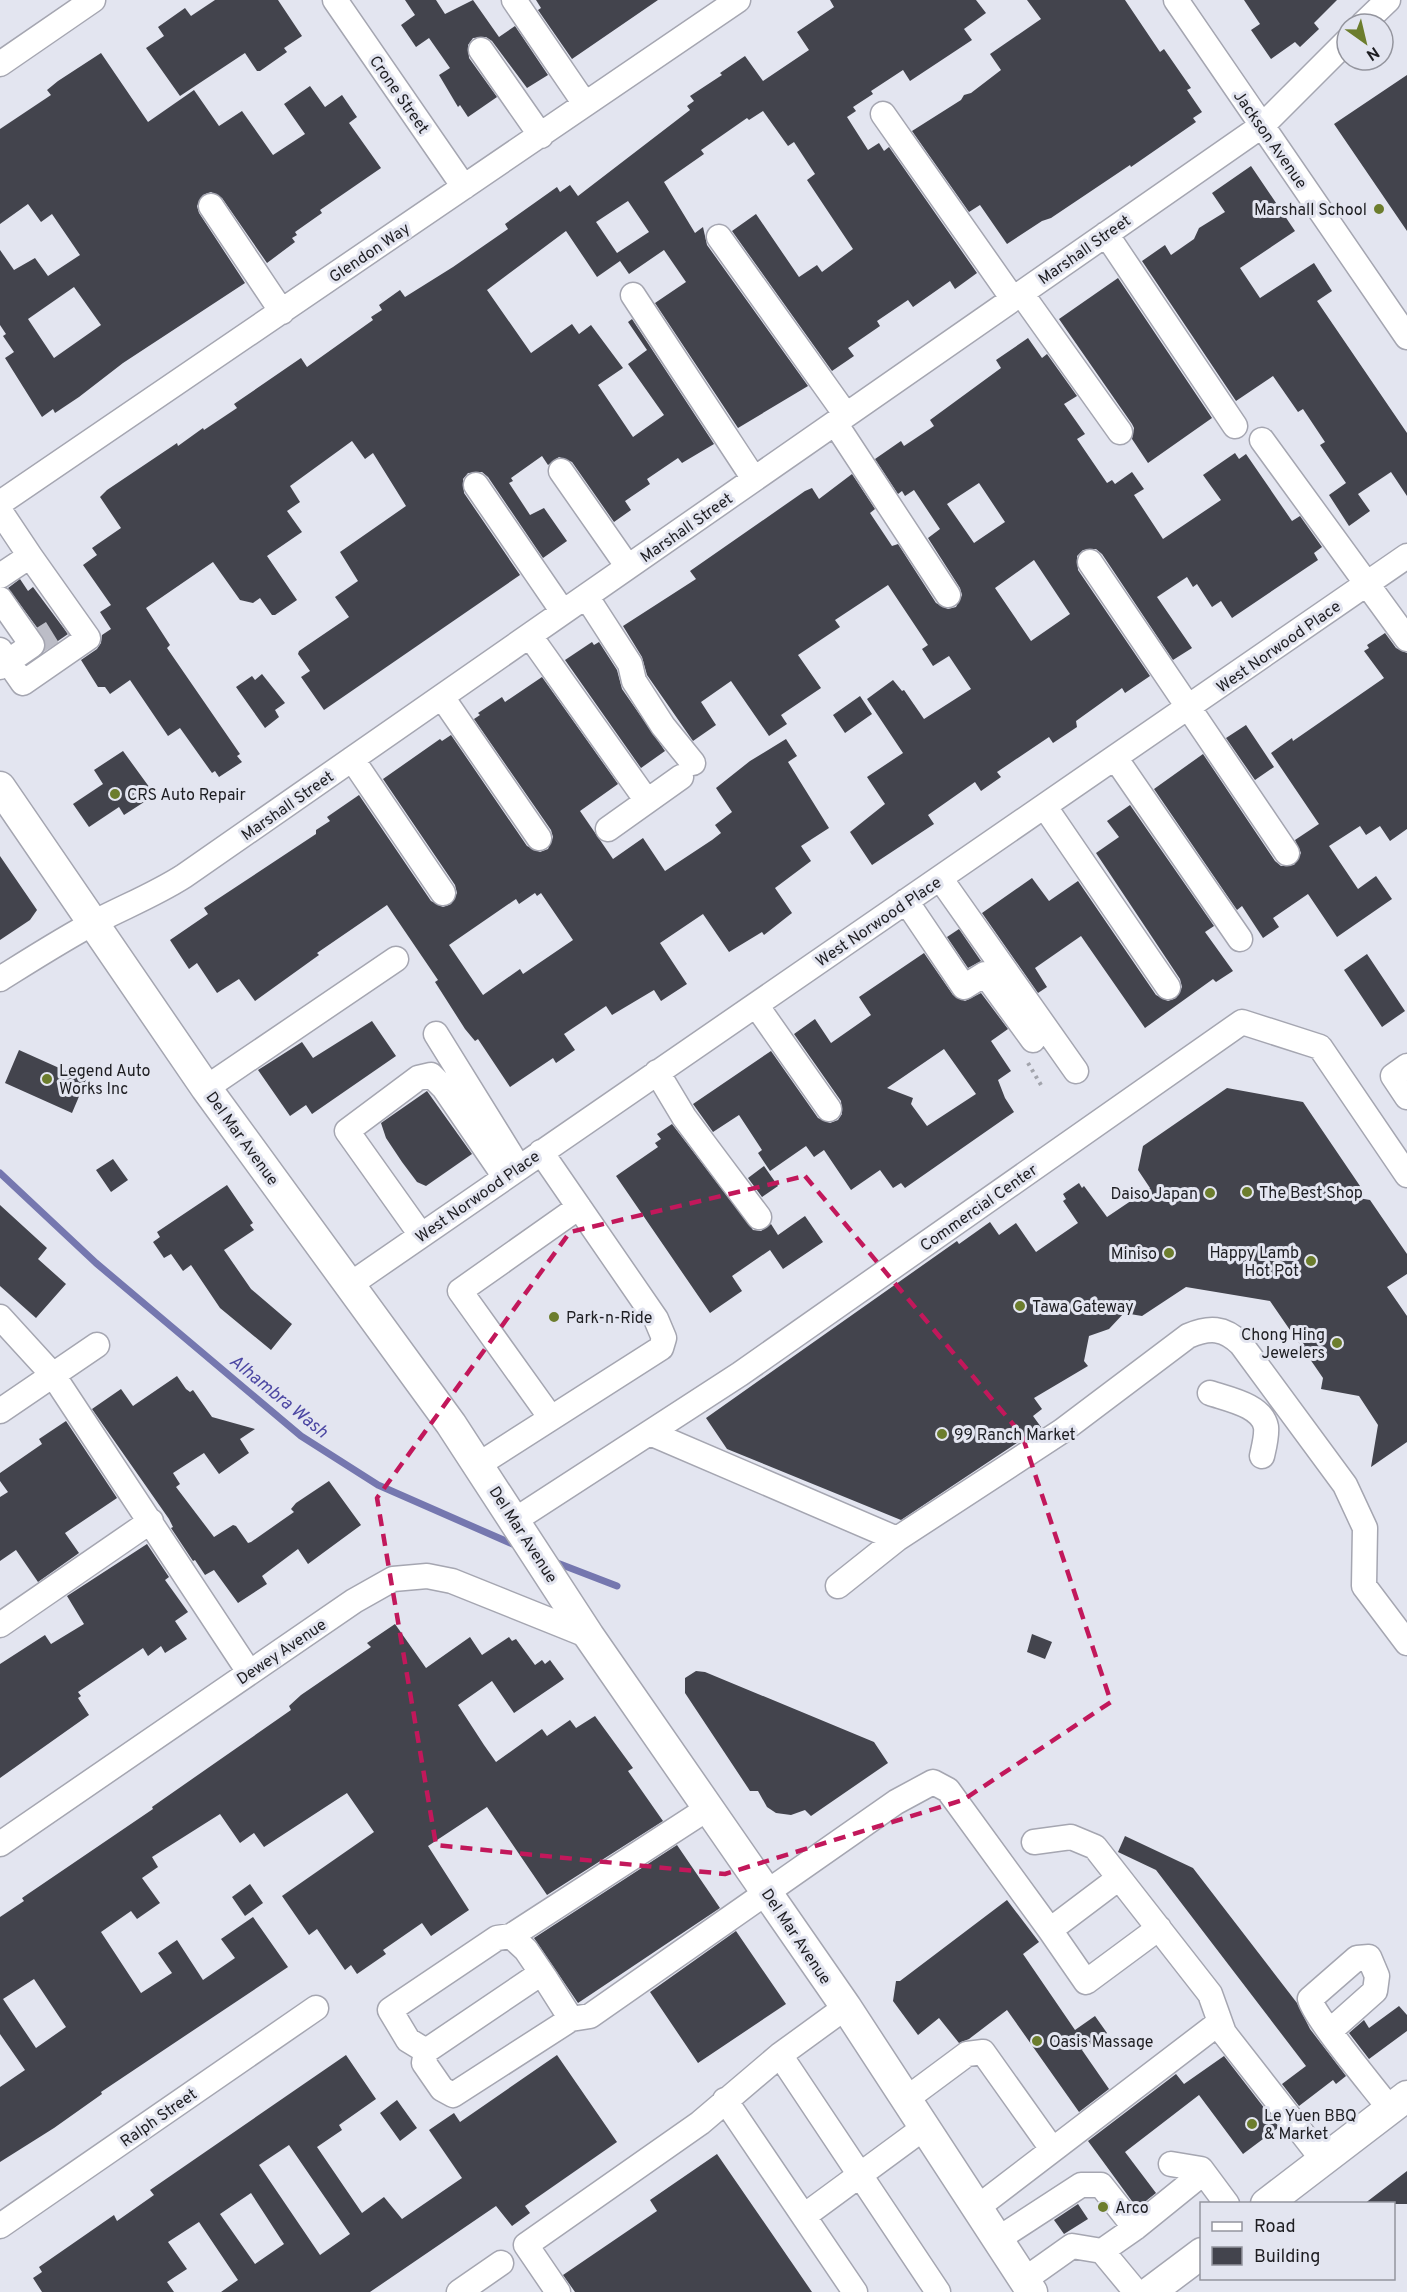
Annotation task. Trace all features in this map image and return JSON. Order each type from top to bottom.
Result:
[{"type":"main road","name":"Del Mar Avenue","points":[[0,787],[206,1088],[348,1286],[451,1424],[589,1636],[710,1807],[846,2007],[1028,2286]]},
{"type":"main road","points":[[1269,2202],[1398,2102]]},
{"type":"main road","points":[[1150,2292],[1200,2254]]},
{"type":"street","points":[[0,64],[93,0]]},
{"type":"street","name":"Crone Street","points":[[335,0],[464,187]]},
{"type":"street","points":[[513,0],[585,104]]},
{"type":"street","name":"Glendon Way","points":[[0,503],[738,0]]},
{"type":"street","name":"Jackson Avenue","points":[[1176,0],[1407,337]]},
{"type":"street","points":[[1376,12],[1388,0]]},
{"type":"street","points":[[481,50],[541,136]]},
{"type":"street","name":"Marshall Street","points":[[0,979],[93,923],[154,894],[184,876],[1263,125],[1335,53]]},
{"type":"street","points":[[883,114],[1120,432]]},
{"type":"street","points":[[211,206],[282,312]]},
{"type":"street","points":[[1106,234],[1234,426]]},
{"type":"street","points":[[719,237],[840,419],[948,595]]},
{"type":"street","points":[[633,295],[754,479]]},
{"type":"street","points":[[1262,440],[1407,639]]},
{"type":"street","points":[[561,471],[628,567]]},
{"type":"street","points":[[476,485],[563,612]]},
{"type":"street","points":[[0,511],[30,555],[69,621],[88,638],[23,683],[3,660],[32,645],[0,599]]},
{"type":"street","points":[[0,576],[30,555]]},
{"type":"street","name":"West Norwood Place","points":[[348,1286],[1116,759],[1407,556]]},
{"type":"street","points":[[1090,562],[1287,853]]},
{"type":"street","points":[[586,596],[630,664],[634,681],[663,726],[687,770],[608,829]]},
{"type":"street","points":[[530,636],[647,801]]},
{"type":"street","points":[[442,697],[539,838]]},
{"type":"street","points":[[352,759],[443,893]]},
{"type":"street","points":[[1116,759],[1240,939]]},
{"type":"street","points":[[1045,807],[1168,987]]},
{"type":"street","points":[[940,878],[1076,1071]]},
{"type":"street","points":[[906,902],[964,987],[985,974],[1033,1040]]},
{"type":"street","points":[[206,1088],[396,959]]},
{"type":"street","points":[[756,1005],[829,1109]]},
{"type":"street","name":"Commercial Center","points":[[515,1520],[740,1374],[1242,1022],[1320,1047],[1407,1175]]},
{"type":"street","points":[[436,1034],[512,1172]]},
{"type":"street","points":[[1400,1071],[1407,1097]]},
{"type":"street","points":[[657,1072],[684,1117],[759,1217]]},
{"type":"street","points":[[421,1235],[347,1131],[418,1078],[431,1075],[444,1088],[512,1172]]},
{"type":"street","points":[[483,1472],[551,1418],[661,1348],[663,1338],[656,1319],[542,1152]]},
{"type":"street","points":[[551,1418],[460,1291],[579,1207]]},
{"type":"street","points":[[0,1317],[53,1375],[249,1672]]},
{"type":"street","points":[[838,1586],[897,1539],[1062,1431],[1128,1378],[1188,1336],[1204,1329],[1218,1329],[1231,1334],[1241,1344],[1345,1485],[1365,1528],[1364,1586],[1407,1643]]},
{"type":"street","points":[[0,1411],[98,1345]]},
{"type":"street","points":[[1207,1400],[1248,1406],[1260,1416],[1266,1426],[1264,1448]]},
{"type":"street","points":[[650,1433],[897,1539]]},
{"type":"street","points":[[0,1625],[151,1521]]},
{"type":"street","name":"Dewey Avenue","points":[[0,1844],[354,1601],[393,1579],[426,1576],[452,1581],[589,1636]]},
{"type":"street","points":[[545,1978],[534,1978],[426,2051],[424,2063],[442,2089],[453,2095],[572,2019],[590,2016],[896,1803],[933,1782],[948,1790],[1086,1982],[1159,1928]]},
{"type":"street","points":[[426,2051],[408,2040],[390,2010],[497,1938],[511,1936],[710,1807]]},
{"type":"street","points":[[1034,1842],[1071,1837],[1095,1847],[1210,1994],[1224,2033],[1323,2160]]},
{"type":"street","points":[[1050,1930],[1119,1878]]},
{"type":"street","points":[[511,1936],[526,1950],[572,2019]]},
{"type":"street","points":[[558,2292],[526,2245],[700,2123],[780,2055],[846,2007]]},
{"type":"street","name":"Ralph Street","points":[[0,2226],[316,2008]]},
{"type":"street","points":[[978,2207],[1220,2022]]},
{"type":"street","points":[[1330,2031],[1398,2102]]},
{"type":"street","points":[[905,2100],[967,2054],[983,2052],[1052,2149]]},
{"type":"street","points":[[780,2055],[939,2292]]},
{"type":"street","points":[[725,2100],[855,2292]]},
{"type":"street","points":[[804,2216],[925,2127]]},
{"type":"street","points":[[1171,2164],[1201,2169],[1225,2202]]},
{"type":"street","points":[[1102,2251],[1135,2228],[1203,2173]]},
{"type":"street","points":[[998,2239],[1081,2185],[1101,2185],[1135,2228]]},
{"type":"street","points":[[1028,2286],[1072,2246],[1102,2251],[1136,2292]]},
{"type":"street","points":[[459,2292],[501,2263]]},
{"type":"highlighted area","points":[[805,1176],[1022,1435],[1111,1702],[963,1800],[725,1874],[436,1845],[377,1498],[570,1232]]},
{"type":"building","points":[[215,0],[278,0],[302,36],[284,48],[287,52],[260,71],[257,71],[245,53],[180,96],[146,48],[164,36],[158,27],[185,8],[191,16]]},
{"type":"building","points":[[405,0],[436,0],[445,14],[473,0],[499,37],[515,26],[548,75],[527,88],[492,41],[486,37],[473,38],[468,45],[469,58],[497,97],[468,117],[460,105],[458,107],[439,75],[450,68],[429,38],[416,47],[401,25],[415,15]]},
{"type":"building","points":[[536,0],[658,0],[572,59],[538,10],[541,8]]},
{"type":"building","points":[[830,0],[976,0],[986,13],[964,29],[972,40],[910,81],[903,70],[871,91],[873,94],[853,107],[856,111],[847,117],[868,150],[879,143],[884,151],[889,147],[977,273],[955,289],[950,281],[913,307],[908,300],[877,321],[880,326],[848,348],[854,356],[832,371],[732,231],[756,214],[799,277],[817,265],[822,272],[853,249],[807,180],[815,174],[794,142],[788,146],[763,111],[749,120],[747,118],[701,150],[704,154],[664,182],[695,233],[703,227],[707,245],[808,386],[738,428],[655,303],[686,282],[664,250],[629,274],[620,261],[597,277],[566,231],[487,290],[531,353],[572,324],[579,334],[591,325],[623,368],[598,385],[633,437],[664,415],[628,364],[647,350],[628,322],[632,319],[714,444],[682,463],[678,458],[647,479],[650,484],[625,501],[631,510],[614,522],[572,462],[559,457],[548,465],[542,456],[511,478],[513,481],[509,483],[530,515],[544,508],[567,541],[543,558],[488,477],[482,472],[468,473],[463,479],[464,493],[520,575],[324,710],[301,677],[310,671],[298,654],[299,651],[349,617],[335,597],[358,581],[340,552],[406,506],[373,453],[365,459],[352,441],[290,486],[300,502],[287,511],[302,532],[267,556],[297,600],[272,615],[260,598],[253,603],[240,600],[213,562],[146,608],[170,645],[167,648],[240,754],[237,756],[242,762],[219,777],[215,771],[212,773],[180,728],[168,736],[130,680],[110,694],[105,687],[98,687],[81,660],[97,649],[102,635],[111,629],[100,612],[111,605],[83,565],[97,555],[92,548],[121,528],[100,497],[107,490],[177,443],[178,446],[237,408],[234,404],[301,358],[307,367],[373,320],[371,317],[382,310],[379,305],[400,290],[405,297],[453,267],[508,229],[505,224],[557,187],[560,192],[570,185],[578,196],[690,110],[687,106],[694,101],[690,96],[722,75],[720,73],[745,56],[763,81],[809,50],[797,32],[834,7]],"holes":[[[628,201],[649,232],[617,253],[596,222]]]},
{"type":"building","points":[[1027,0],[1125,0],[1160,52],[1164,49],[1191,88],[1187,90],[1202,112],[1193,118],[1196,122],[1131,167],[1130,165],[1051,218],[1042,221],[1007,244],[980,205],[969,212],[912,131],[961,100],[964,95],[971,93],[1001,70],[990,54],[1041,19]]},
{"type":"building","points":[[1244,0],[1337,0],[1314,23],[1319,29],[1300,47],[1295,42],[1271,59],[1251,30],[1260,24]]},
{"type":"building","points":[[101,53],[148,122],[194,90],[219,126],[242,111],[273,155],[305,134],[284,104],[310,86],[325,107],[342,95],[357,117],[349,123],[381,168],[320,210],[322,213],[295,232],[297,235],[292,238],[295,242],[267,263],[222,198],[211,192],[203,195],[197,206],[199,213],[245,283],[123,363],[55,413],[53,409],[42,417],[5,358],[14,352],[3,336],[6,334],[0,325],[0,250],[14,270],[35,258],[48,276],[80,255],[52,214],[41,222],[28,204],[0,224],[0,129],[51,95],[47,90]],"holes":[[[74,287],[101,325],[54,358],[28,319]]]},
{"type":"building","points":[[1407,75],[1407,231],[1334,124]]},
{"type":"building","points":[[1251,166],[1295,231],[1240,268],[1260,298],[1314,263],[1332,291],[1317,301],[1407,433],[1407,496],[1391,472],[1358,494],[1370,511],[1349,526],[1329,495],[1346,483],[1320,445],[1325,442],[1303,409],[1298,412],[1273,376],[1236,401],[1142,261],[1165,245],[1171,255],[1194,239],[1199,228],[1225,212],[1212,193]]},
{"type":"building","points":[[1118,278],[1212,418],[1148,463],[1132,439],[1134,428],[1132,424],[1059,319]]},
{"type":"building","points":[[1028,338],[1042,358],[1047,354],[1077,396],[1064,404],[1085,434],[1077,439],[1107,483],[1112,480],[1115,484],[1132,472],[1144,489],[1134,495],[1163,539],[1221,500],[1203,475],[1235,453],[1239,459],[1246,454],[1292,521],[1300,516],[1322,547],[1314,553],[1318,560],[1232,618],[1221,601],[1212,607],[1197,584],[1193,587],[1187,577],[1157,597],[1192,648],[1173,660],[1102,554],[1096,549],[1083,550],[1077,556],[1078,570],[1150,676],[1125,693],[1122,688],[1076,721],[1077,727],[1053,743],[1049,737],[997,772],[1001,777],[981,791],[975,782],[928,815],[934,824],[872,865],[850,832],[885,804],[867,777],[903,753],[867,699],[893,680],[902,691],[904,690],[924,719],[971,689],[949,656],[933,666],[922,649],[928,645],[888,585],[835,620],[840,627],[798,655],[821,688],[781,715],[787,724],[769,736],[731,681],[701,702],[716,725],[693,741],[647,675],[642,657],[623,626],[696,579],[690,571],[805,491],[812,488],[819,499],[852,474],[875,509],[870,513],[892,546],[898,544],[936,603],[948,609],[956,607],[962,595],[960,588],[928,538],[940,529],[914,490],[905,496],[902,491],[898,494],[875,459],[901,441],[904,446],[934,426],[930,420],[1001,368],[996,360]],"holes":[[[979,483],[1005,522],[974,543],[947,504]],[[1034,560],[1070,614],[1031,641],[995,588]]]},
{"type":"building","points":[[20,579],[28,591],[33,587],[68,634],[45,650],[44,637],[8,588]]},
{"type":"building","points":[[1385,633],[1396,648],[1407,653],[1407,829],[1390,841],[1380,826],[1366,835],[1360,826],[1329,846],[1358,889],[1376,876],[1392,899],[1337,937],[1308,894],[1273,918],[1279,927],[1263,938],[1242,906],[1237,910],[1154,789],[1203,754],[1275,861],[1281,866],[1294,865],[1301,853],[1295,840],[1319,824],[1271,753],[1292,738],[1293,741],[1384,678],[1364,651],[1369,648],[1367,645]]},
{"type":"building","points":[[592,642],[594,645],[599,642],[617,670],[622,689],[665,751],[641,768],[565,660]]},
{"type":"building","points":[[262,674],[285,703],[275,710],[279,717],[265,728],[236,687],[252,676],[255,680]]},
{"type":"building","points":[[542,677],[618,784],[580,811],[613,859],[643,838],[665,871],[721,833],[715,825],[732,812],[716,788],[750,761],[786,739],[797,756],[788,762],[829,828],[801,846],[811,861],[775,888],[792,913],[764,935],[762,932],[729,952],[703,914],[660,943],[687,984],[661,1001],[654,990],[612,1015],[606,1006],[564,1034],[575,1050],[556,1063],[553,1058],[510,1087],[478,1039],[475,1041],[465,1029],[435,982],[438,980],[387,905],[317,953],[319,955],[255,1001],[239,979],[217,993],[197,963],[189,969],[170,940],[208,914],[204,908],[316,834],[316,830],[330,821],[327,817],[359,795],[431,901],[443,907],[451,904],[457,893],[455,885],[383,779],[440,739],[442,741],[451,735],[527,846],[540,852],[548,849],[553,837],[551,830],[474,719],[480,715],[478,713],[502,697],[505,702]],"holes":[[[535,893],[537,896],[541,893],[573,940],[523,974],[520,969],[483,995],[449,945],[516,899],[519,904]]]},
{"type":"building","points":[[860,696],[872,714],[845,733],[833,715]]},
{"type":"building","points":[[1246,725],[1274,767],[1255,780],[1226,738]]},
{"type":"building","points":[[123,751],[155,795],[124,815],[119,807],[89,827],[73,804],[103,784],[94,770]]},
{"type":"building","points":[[1130,805],[1214,926],[1205,932],[1233,971],[1216,982],[1213,979],[1145,1028],[1081,936],[1035,968],[1047,987],[1038,993],[982,913],[1032,878],[1049,901],[1078,881],[1156,995],[1168,1001],[1176,998],[1182,987],[1180,979],[1096,853],[1119,837],[1107,821]]},
{"type":"building","points":[[0,856],[37,910],[30,920],[0,940]]},
{"type":"building","points":[[959,929],[981,961],[968,968],[947,937]]},
{"type":"building","points":[[924,953],[953,995],[965,1001],[981,993],[1008,1029],[991,1041],[1011,1071],[998,1080],[1014,1112],[905,1188],[901,1183],[893,1188],[880,1170],[851,1190],[824,1150],[814,1157],[806,1146],[770,1171],[758,1153],[762,1150],[739,1115],[713,1132],[693,1104],[771,1051],[818,1118],[830,1123],[838,1120],[842,1114],[841,1101],[794,1034],[815,1019],[831,1043],[871,1015],[859,997]],"holes":[[[944,1049],[976,1094],[927,1126],[911,1104],[913,1098],[887,1088]]]},
{"type":"building","points":[[1367,954],[1405,1011],[1382,1027],[1344,970]]},
{"type":"building","points":[[372,1021],[396,1056],[312,1114],[306,1105],[290,1116],[258,1070],[302,1042],[313,1058]]},
{"type":"building","points":[[19,1050],[86,1080],[72,1113],[5,1083]]},
{"type":"building","name":"Tawa Gateway","points":[[1227,1088],[1303,1102],[1360,1186],[1358,1198],[1370,1200],[1407,1254],[1407,1274],[1387,1287],[1407,1316],[1407,1442],[1371,1467],[1378,1425],[1359,1396],[1321,1389],[1323,1378],[1270,1301],[1186,1287],[1142,1316],[1124,1313],[1109,1329],[1089,1336],[1084,1361],[1088,1366],[1034,1398],[1042,1409],[1033,1416],[1041,1427],[901,1520],[727,1449],[706,1418],[957,1241],[959,1244],[990,1222],[999,1235],[1016,1223],[1036,1252],[1078,1223],[1063,1201],[1066,1199],[1063,1194],[1079,1183],[1082,1188],[1084,1186],[1107,1217],[1150,1188],[1138,1170],[1143,1146]]},
{"type":"building","points":[[427,1091],[472,1154],[426,1186],[417,1182],[402,1162],[386,1138],[381,1123]]},
{"type":"building","points":[[672,1124],[753,1230],[761,1231],[771,1224],[778,1235],[805,1216],[823,1242],[783,1269],[770,1250],[732,1276],[742,1291],[710,1313],[616,1176],[658,1147],[655,1143],[661,1139],[657,1134]]},
{"type":"building","points":[[113,1159],[128,1180],[111,1192],[96,1170]]},
{"type":"building","points":[[764,1166],[778,1186],[762,1197],[748,1178]]},
{"type":"building","points":[[227,1185],[253,1223],[250,1225],[254,1230],[224,1250],[251,1289],[292,1324],[271,1350],[220,1308],[191,1265],[183,1271],[171,1254],[164,1258],[153,1242],[160,1237],[157,1232]]},
{"type":"building","points":[[0,1205],[47,1248],[38,1259],[66,1284],[36,1318],[0,1286]]},
{"type":"building","points":[[177,1376],[186,1389],[190,1392],[193,1390],[212,1417],[255,1429],[240,1439],[249,1453],[219,1474],[204,1453],[173,1473],[180,1484],[176,1487],[214,1537],[233,1525],[248,1543],[251,1542],[294,1512],[291,1509],[296,1503],[329,1481],[361,1525],[308,1564],[298,1549],[262,1576],[267,1584],[238,1603],[214,1570],[205,1575],[195,1560],[193,1561],[171,1528],[173,1527],[169,1519],[92,1409],[121,1389],[133,1406]]},
{"type":"building","points":[[66,1421],[117,1498],[65,1533],[79,1553],[38,1582],[16,1550],[0,1561],[0,1497],[8,1492],[0,1481],[0,1473],[42,1444],[39,1439]]},
{"type":"building","points":[[147,1544],[169,1577],[165,1580],[188,1612],[175,1621],[187,1639],[165,1653],[161,1646],[148,1656],[143,1648],[78,1692],[81,1696],[78,1698],[89,1715],[0,1778],[0,1664],[45,1635],[51,1644],[84,1624],[67,1596]]},
{"type":"building","points":[[395,1624],[426,1668],[470,1637],[482,1655],[509,1637],[512,1641],[516,1639],[535,1665],[542,1660],[545,1664],[550,1660],[564,1679],[514,1713],[492,1681],[458,1705],[496,1762],[542,1729],[547,1736],[570,1720],[576,1728],[595,1716],[633,1768],[628,1771],[663,1821],[547,1895],[487,1807],[428,1846],[469,1910],[431,1936],[422,1923],[383,1950],[386,1954],[357,1974],[351,1965],[345,1970],[317,1929],[309,1935],[282,1896],[374,1832],[347,1793],[264,1847],[254,1833],[240,1843],[220,1814],[152,1857],[158,1867],[142,1878],[160,1903],[137,1919],[131,1911],[101,1932],[141,1993],[172,1973],[158,1953],[177,1940],[203,1980],[235,1958],[221,1939],[253,1917],[288,1967],[101,2092],[102,2094],[54,2128],[0,2162],[0,2087],[25,2070],[0,2034],[0,1917],[24,1901],[22,1898],[153,1809],[152,1807],[291,1710],[289,1706],[301,1695],[371,1647],[367,1643]],"holes":[[[34,1979],[66,2027],[36,2048],[3,1999]]]},
{"type":"building","points":[[1032,1634],[1052,1642],[1045,1659],[1027,1652]]},
{"type":"building","points":[[696,1671],[705,1672],[874,1742],[888,1763],[811,1816],[805,1810],[791,1815],[776,1813],[767,1807],[758,1791],[750,1791],[685,1693],[685,1678]]},
{"type":"building","points":[[1125,1836],[1193,1868],[1297,2003],[1310,2029],[1346,2076],[1336,2084],[1333,2080],[1299,2106],[1282,2084],[1306,2066],[1156,1870],[1118,1852]]},
{"type":"building","points":[[677,1845],[720,1908],[578,2003],[534,1938]]},
{"type":"building","points":[[250,1884],[263,1903],[245,1916],[232,1897]]},
{"type":"building","points":[[1007,1900],[1039,1942],[1023,1954],[1075,2030],[1095,2016],[1107,2033],[1082,2050],[1109,2089],[1079,2112],[1007,2010],[969,2039],[959,2043],[939,2018],[918,2035],[893,2001],[896,1981],[900,1981]]},
{"type":"building","points":[[736,1931],[786,2004],[698,2063],[650,1992]]},
{"type":"building","points":[[1399,2006],[1407,2015],[1407,2031],[1369,2059],[1349,2033],[1364,2020],[1369,2028]]},
{"type":"building","points":[[346,2055],[376,2099],[339,2125],[342,2130],[317,2147],[362,2213],[384,2197],[402,2219],[462,2178],[429,2130],[454,2113],[460,2122],[557,2055],[617,2142],[525,2206],[530,2213],[512,2226],[496,2206],[370,2292],[221,2292],[238,2280],[199,2222],[168,2242],[187,2269],[167,2282],[174,2292],[42,2292],[33,2278],[42,2272],[39,2267],[114,2215],[117,2221],[154,2195],[150,2190]],"holes":[[[289,2145],[350,2234],[320,2255],[259,2165]],[[251,2193],[284,2244],[255,2264],[220,2214]]]},
{"type":"building","points":[[1224,2056],[1279,2127],[1243,2154],[1199,2095],[1125,2152],[1156,2193],[1137,2208],[1088,2141],[1176,2074],[1184,2084]]},
{"type":"building","points":[[397,2100],[417,2128],[400,2141],[380,2113]]},
{"type":"building","points":[[717,2154],[812,2292],[575,2292],[563,2275],[657,2211],[650,2200]]},
{"type":"building","points":[[1407,2171],[1407,2204],[1367,2202]]},
{"type":"building","points":[[1078,2204],[1088,2219],[1064,2234],[1054,2220]]},
{"type":"waterway","name":"Alhambra Wash","points":[[0,1173],[96,1263],[301,1436],[378,1485],[517,1546]]},
{"type":"waterway","name":"Alhambra Wash","points":[[552,1561],[617,1586]]},
{"type":"tunnel","points":[[32,645],[64,625]]},
{"type":"place","name":"Marshall School","points":[[1379,209]]},
{"type":"place","name":"CRS Auto Repair","points":[[115,794]]},
{"type":"place","name":"Legend Auto Works Inc","points":[[47,1079]]},
{"type":"place","name":"The Best Shop","points":[[1247,1192]]},
{"type":"place","name":"Daiso Japan","points":[[1210,1193]]},
{"type":"place","name":"Miniso","points":[[1169,1253]]},
{"type":"place","name":"Happy Lamb Hot Pot","points":[[1311,1261]]},
{"type":"place","name":"Tawa Gateway","points":[[1020,1306]]},
{"type":"place","name":"Park-n-Ride","points":[[554,1317]]},
{"type":"place","name":"Chong Hing Jewelers","points":[[1337,1343]]},
{"type":"place","name":"99 Ranch Market","points":[[942,1434]]},
{"type":"place","name":"Oasis Massage","points":[[1037,2041]]},
{"type":"place","name":"Le Yuen BBQ & Market","points":[[1252,2124]]},
{"type":"place","name":"Arco","points":[[1103,2207]]}]
